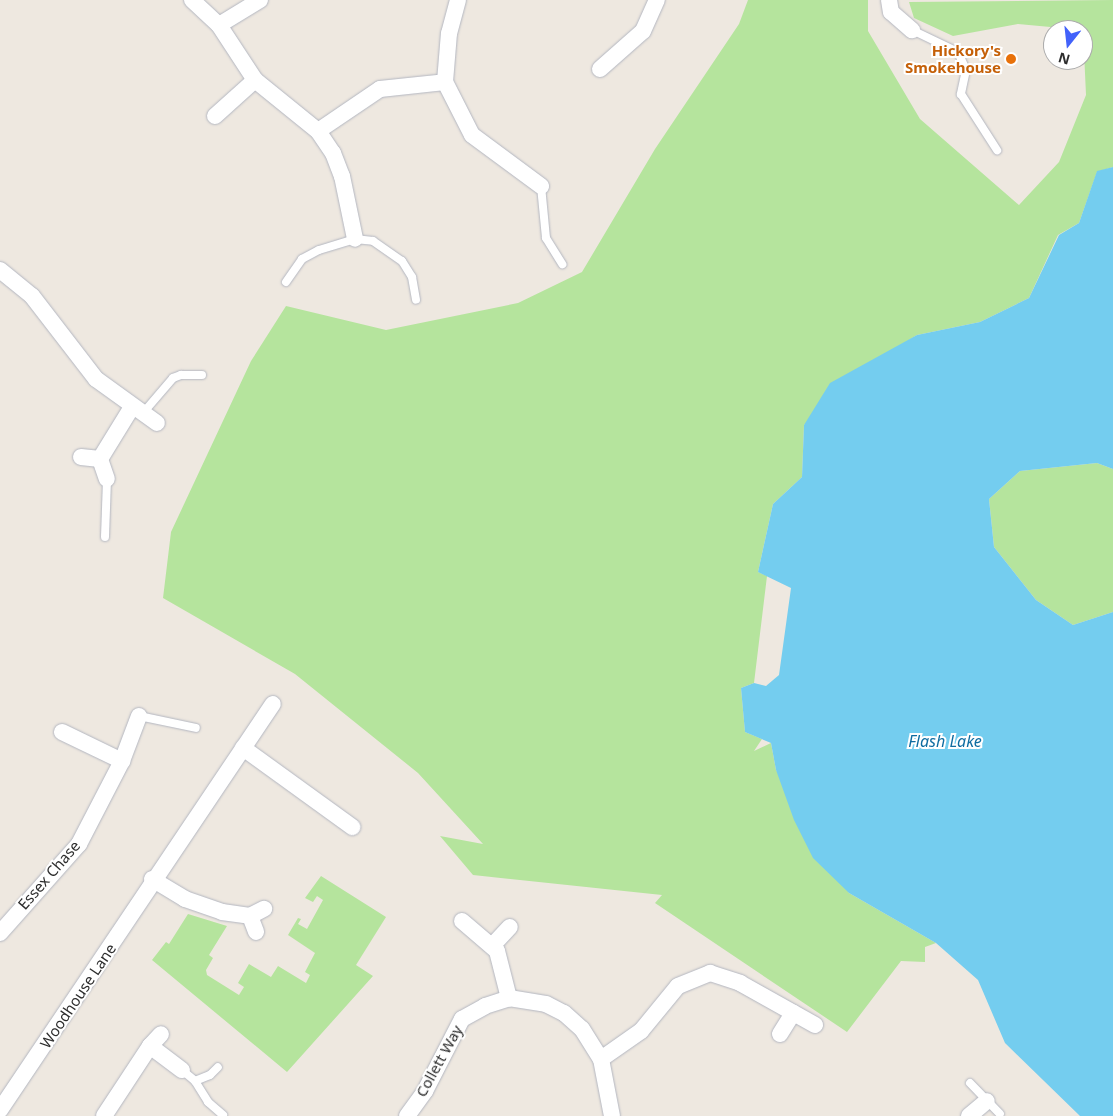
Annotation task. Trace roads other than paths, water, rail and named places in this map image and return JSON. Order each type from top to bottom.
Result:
[{"type":"street","points":[[192,0],[220,26],[255,80],[318,131],[333,153],[342,176],[355,239]]},
{"type":"street","points":[[220,26],[260,0]]},
{"type":"street","points":[[458,0],[449,33],[445,82],[472,135],[541,186]]},
{"type":"street","points":[[600,69],[643,31],[657,0]]},
{"type":"street","points":[[889,0],[891,12],[912,30]]},
{"type":"street","points":[[215,116],[255,80]]},
{"type":"street","points":[[318,131],[380,89],[445,82]]},
{"type":"street","points":[[1,274],[32,296],[96,379],[157,423]]},
{"type":"street","points":[[100,458],[137,410]]},
{"type":"street","points":[[81,457],[100,458]]},
{"type":"street","points":[[100,458],[107,479]]},
{"type":"street","name":"Woodhouse Lane","points":[[0,1110],[152,879],[273,704]]},
{"type":"street","name":"Essex Chase","points":[[1,928],[79,844],[122,762],[139,716]]},
{"type":"street","points":[[62,732],[122,762]]},
{"type":"street","points":[[243,748],[352,827]]},
{"type":"street","points":[[152,879],[185,900],[257,919]]},
{"type":"street","points":[[462,922],[497,951],[509,998]]},
{"type":"street","points":[[492,946],[510,927]]},
{"type":"street","points":[[601,1059],[641,1032],[678,986],[710,973],[740,982],[814,1025]]},
{"type":"street","name":"Collett Way","points":[[407,1116],[425,1091],[462,1019],[485,1006],[509,998],[537,1001],[564,1013],[582,1029],[601,1059],[612,1116]]},
{"type":"street","points":[[780,1034],[793,1013]]},
{"type":"street","points":[[104,1116],[155,1040],[182,1070]]},
{"type":"street","points":[[969,1116],[987,1101]]},
{"type":"lane","points":[[912,30],[958,52],[966,70],[961,94],[997,150]]},
{"type":"lane","points":[[541,186],[546,238],[562,264]]},
{"type":"lane","points":[[286,282],[296,266],[310,254],[355,239],[373,241],[402,261],[412,278],[416,300]]},
{"type":"lane","points":[[137,410],[173,378],[181,375],[202,375]]},
{"type":"lane","points":[[106,537],[107,479]]},
{"type":"lane","points":[[139,716],[196,728]]},
{"type":"lane","points":[[195,1081],[210,1075],[218,1067]]},
{"type":"lane","points":[[182,1070],[195,1081],[208,1102],[223,1115]]},
{"type":"lane","points":[[970,1083],[1000,1114]]},
{"type":"water","name":"Flash Lake","points":[[1113,167],[1113,469],[1097,463],[1020,471],[989,499],[994,547],[1036,600],[1073,625],[1113,612],[1113,1116],[1080,1116],[1005,1043],[978,980],[936,943],[849,893],[813,858],[794,820],[776,770],[771,743],[745,732],[741,688],[754,683],[766,686],[779,675],[791,588],[758,572],[773,504],[802,477],[804,425],[830,383],[917,335],[980,322],[1029,298],[1059,235],[1079,223],[1097,171]]},
{"type":"place","name":"Hickory's Smokehouse","points":[[1011,59]]}]
